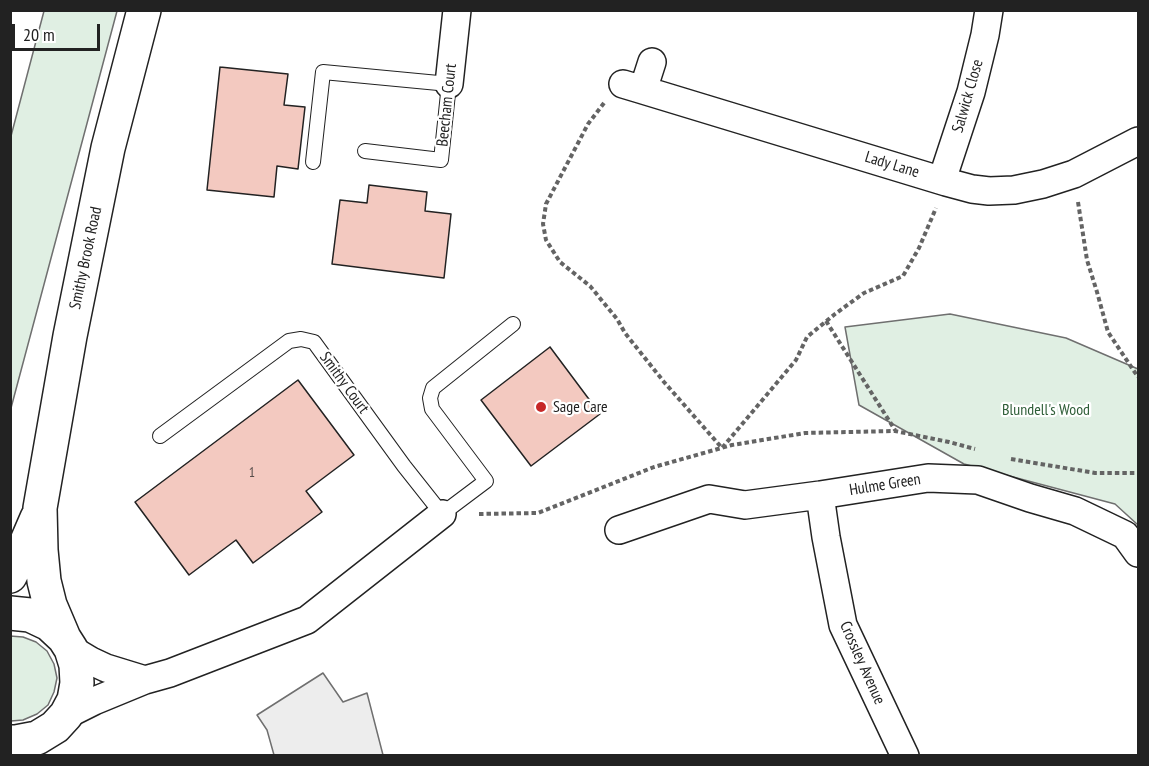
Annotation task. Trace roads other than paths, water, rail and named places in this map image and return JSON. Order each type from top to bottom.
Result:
[{"type":"street","name":"Smithy Brook Road","points":[[60,721],[74,700],[77,683],[76,665],[50,605],[41,550],[40,508],[70,336],[108,148],[144,10]]},
{"type":"street","name":"Beecham Court","points":[[449,84],[457,10]]},
{"type":"street","name":"Salwick Close","points":[[944,181],[971,92],[989,10]]},
{"type":"street","name":"Lady Lane","points":[[652,62],[633,87],[972,189],[1014,190],[1043,184],[1074,174],[1138,141]]},
{"type":"street","name":"Hulme Green","points":[[619,530],[709,499],[745,505],[928,478],[978,480],[1075,511],[1125,535],[1138,553]]},
{"type":"street","name":"Crossley Avenue","points":[[820,495],[843,624],[905,756]]},
{"type":"street","name":"Smithy Brook Road","points":[[10,576],[40,508]]},
{"type":"street","points":[[10,742],[37,738],[94,701],[307,620],[442,514]]},
{"type":"street","points":[[10,614],[30,615],[49,624],[91,661],[145,680]]},
{"type":"street","points":[[41,756],[60,721]]},
{"type":"lane","points":[[313,162],[322,72],[449,84]]},
{"type":"lane","name":"Beecham Court","points":[[365,152],[441,160],[449,84]]},
{"type":"lane","points":[[442,514],[486,481],[432,409],[430,398],[433,388],[513,324]]},
{"type":"lane","name":"Smithy Court","points":[[160,436],[289,341],[301,339],[314,342],[404,466],[442,514]]},
{"type":"place","name":"Sage Care","points":[[541,407]]},
{"type":"park label","name":"Blundell's Wood","points":[[1046,410]]}]
